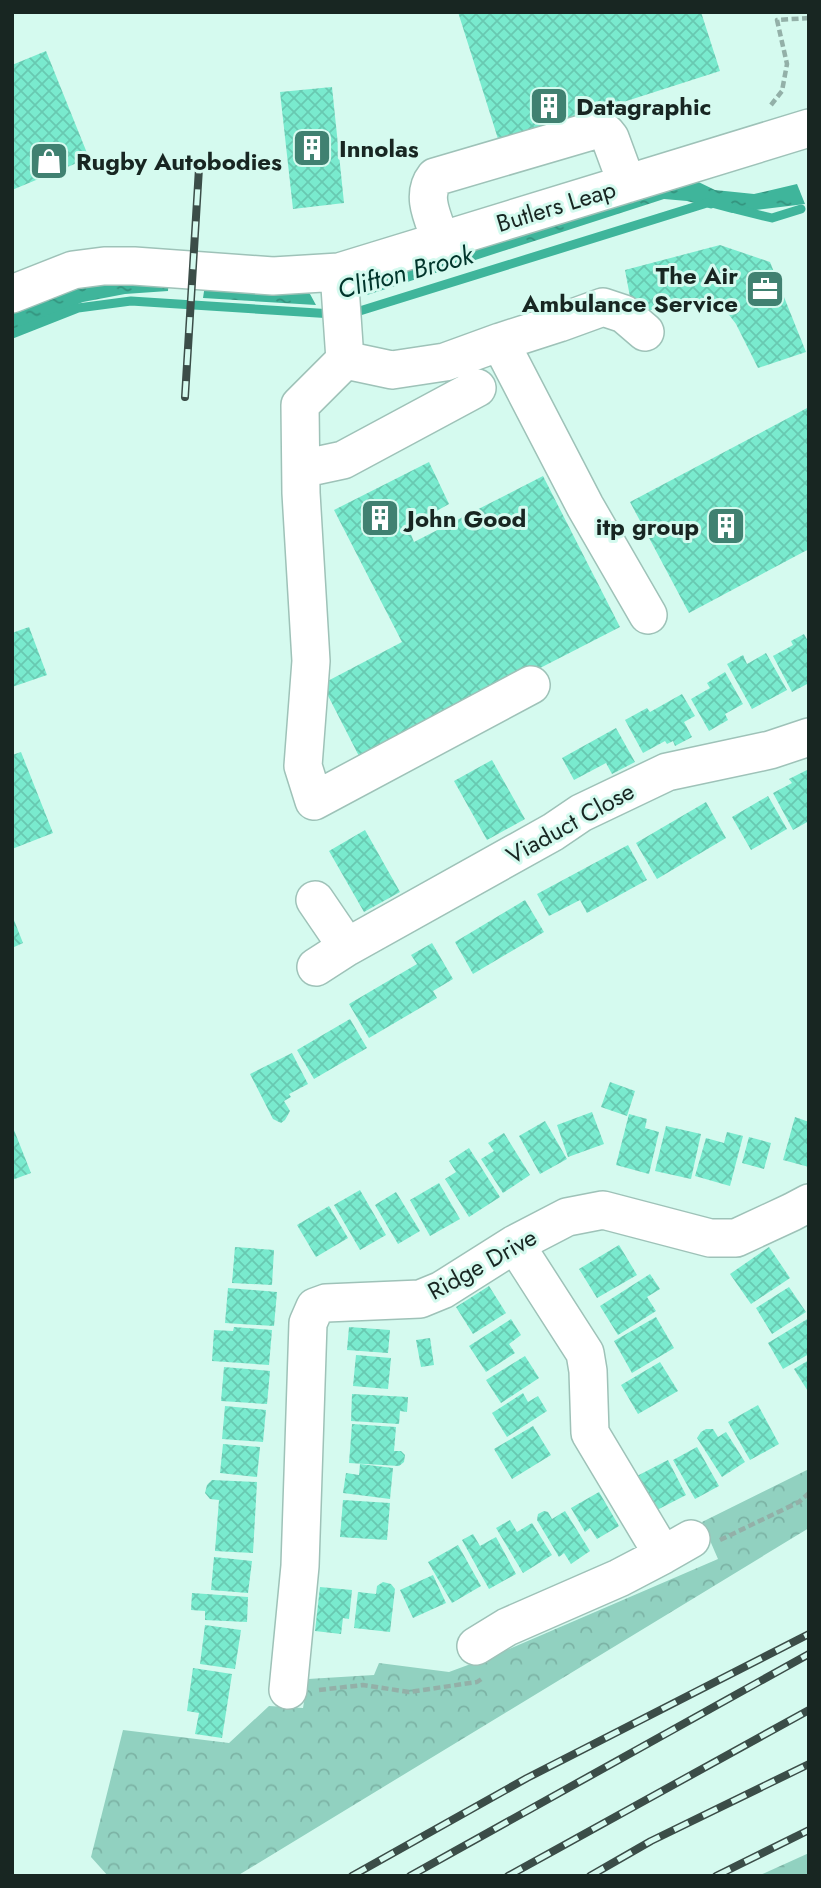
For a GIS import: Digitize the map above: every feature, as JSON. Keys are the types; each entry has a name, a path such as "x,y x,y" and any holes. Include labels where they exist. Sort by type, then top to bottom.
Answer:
{"street":[{"name":"Butlers Leap","path":"12,294 73,270 104,266 273,276 339,272 809,128"},
{"path":"441,241 427,198 429,185 435,177 595,130 606,133 611,138 626,184"},
{"path":"339,272 345,360 300,405 311,661 303,766 314,801 531,685"},
{"path":"345,360 392,370 445,362 603,307 624,314 645,332"},
{"path":"500,342 585,506 648,615"},
{"path":"301,469 343,460 477,388"},
{"name":"Viaduct Close","path":"316,967 553,832 581,813 667,772 770,750 809,737"},
{"path":"315,900 347,947"},
{"name":"Ridge Drive","path":"288,1690 300,1566 309,1322 315,1307 326,1303 420,1299 442,1290 515,1244 567,1217 603,1210 710,1238 736,1238 803,1217"},
{"path":"476,1646 507,1627 619,1578 677,1547 590,1433 585,1353 515,1244"}],"path":[{"path":"768,108 782,91 787,64 777,20 809,18"}],"green space":[{"path":"809,1469 809,1528 237,1876 108,1876 91,1857 123,1730 229,1743 269,1706 303,1708 308,1679 374,1675 379,1663 449,1672 495,1655 718,1559 702,1522"},
{"path":"809,1853 809,1876 758,1876"}],"water":[{"path":"684,175 715,190 754,194 797,184 805,204 732,213 687,201 664,199 367,295 372,282 381,273"},
{"path":"169,273 168,291 125,294 83,302 12,330 12,310 62,291 113,278"},
{"path":"206,278 299,288 310,294 316,305 203,298"}],"building":[{"name":"Datagraphic","path":"458,12 701,12 720,71 499,142"},
{"path":"46,51 89,158 12,190 12,65"},
{"name":"Innolas","path":"332,87 344,203 293,209 280,92"},
{"path":"720,245 770,262 806,352 758,368 736,324 717,299 633,313 625,270"},
{"name":"itp group","path":"809,407 809,549 689,613 630,502"},
{"path":"429,462 449,504 408,527 414,542 543,476 620,627 361,760 322,684 402,642 334,510"},
{"path":"29,627 47,675 12,687 12,633"},
{"path":"804,634 809,643 809,683 792,692 773,656 793,645 791,641"},
{"path":"766,653 787,690 752,709 727,664 743,655 747,664"},
{"path":"725,672 743,704 725,714 728,720 709,731 691,699 710,688 707,683"},
{"path":"682,694 695,716 684,722 692,737 675,746 673,741 667,744 665,741 643,753 625,720 647,708 650,712"},
{"path":"616,728 635,762 612,774 606,763 574,780 562,758"},
{"path":"21,752 53,833 12,849 12,755"},
{"path":"492,760 525,819 487,840 454,781"},
{"path":"809,769 809,821 793,830 773,793 792,783 789,779"},
{"path":"768,796 787,829 751,850 732,817"},
{"path":"706,802 726,838 657,879 636,843"},
{"path":"365,830 400,892 364,912 329,851"},
{"path":"628,845 647,880 587,913 580,900 549,916 537,894"},
{"path":"525,900 544,932 473,974 455,942"},
{"path":"12,915 23,943 12,948"},
{"path":"432,943 453,979 433,991 437,998 369,1038 349,1004 417,964 411,955"},
{"path":"350,1019 367,1048 314,1079 297,1050"},
{"path":"292,1053 308,1084 289,1094 291,1097 284,1101 290,1111 281,1123 273,1119 250,1074"},
{"path":"610,1082 635,1091 627,1116 601,1107"},
{"path":"592,1112 604,1144 568,1157 557,1125"},
{"path":"629,1114 647,1119 645,1128 659,1132 649,1174 616,1165"},
{"path":"795,1117 809,1122 809,1167 783,1160"},
{"path":"545,1121 567,1159 540,1174 519,1136"},
{"path":"12,1125 31,1173 12,1180"},
{"path":"666,1126 701,1134 691,1179 655,1171"},
{"path":"727,1132 743,1136 730,1186 695,1176 706,1138 724,1143"},
{"path":"504,1133 530,1175 503,1193 481,1159 494,1151 488,1143"},
{"path":"749,1137 771,1143 764,1169 742,1163"},
{"path":"469,1148 500,1197 469,1217 445,1179 456,1172 449,1161"},
{"path":"439,1183 460,1219 430,1236 410,1200"},
{"path":"360,1190 386,1235 360,1250 334,1205"},
{"path":"396,1192 420,1231 398,1244 375,1205"},
{"path":"329,1206 348,1238 316,1257 297,1225"},
{"path":"619,1245 637,1275 597,1298 579,1269"},
{"path":"235,1247 274,1250 272,1285 232,1283"},
{"path":"769,1247 790,1278 751,1304 730,1274"},
{"path":"650,1274 660,1289 647,1297 656,1311 618,1335 600,1306"},
{"path":"489,1286 506,1313 473,1334 456,1307"},
{"path":"789,1287 806,1312 772,1334 756,1308"},
{"path":"228,1288 277,1292 274,1326 225,1323"},
{"path":"656,1317 674,1348 632,1373 614,1341"},
{"path":"809,1318 809,1354 783,1369 768,1343"},
{"path":"511,1319 521,1335 509,1344 515,1353 486,1372 469,1346"},
{"path":"234,1327 272,1330 269,1365 212,1361 214,1330 233,1331"},
{"path":"349,1327 390,1330 388,1353 347,1350"},
{"path":"430,1338 434,1365 421,1367 416,1340"},
{"path":"356,1355 391,1358 388,1389 353,1386"},
{"path":"525,1356 539,1378 501,1403 486,1380"},
{"path":"809,1360 809,1393 794,1369"},
{"path":"660,1362 678,1391 638,1414 621,1385"},
{"path":"224,1367 270,1371 267,1404 221,1401"},
{"path":"523,1393 528,1402 538,1396 547,1411 507,1437 492,1413"},
{"path":"352,1394 408,1397 407,1412 400,1411 399,1424 351,1421"},
{"path":"758,1405 779,1444 750,1460 728,1422"},
{"path":"225,1406 266,1410 263,1442 222,1439"},
{"path":"352,1424 396,1427 394,1451 401,1451 405,1455 404,1462 399,1466 349,1463"},
{"path":"533,1426 551,1455 512,1479 494,1449"},
{"path":"706,1429 713,1429 718,1437 726,1432 745,1462 722,1477 697,1438"},
{"path":"223,1444 260,1447 257,1477 220,1473"},
{"path":"697,1447 719,1486 695,1499 673,1460"},
{"path":"668,1460 686,1495 655,1511 637,1476"},
{"path":"360,1464 393,1468 390,1499 343,1493 346,1473 359,1475"},
{"path":"212,1480 257,1482 253,1553 215,1551 219,1500 210,1499 205,1493"},
{"path":"599,1492 619,1526 597,1539 590,1528 585,1532 571,1508"},
{"path":"343,1500 390,1503 387,1540 340,1537"},
{"path":"565,1511 590,1551 571,1564 564,1553 559,1557 537,1520 538,1514 548,1512 552,1519"},
{"path":"510,1520 517,1532 532,1523 552,1555 523,1573 496,1528"},
{"path":"473,1534 480,1546 496,1537 516,1574 489,1589 462,1540"},
{"path":"458,1545 481,1586 452,1603 428,1562"},
{"path":"214,1557 252,1561 248,1593 211,1590"},
{"path":"433,1575 446,1603 413,1618 400,1590"},
{"path":"383,1582 391,1584 395,1589 390,1632 354,1628 358,1592 376,1594 377,1586"},
{"path":"320,1587 352,1590 349,1619 343,1618 341,1634 315,1631"},
{"path":"192,1593 248,1597 247,1622 205,1620 205,1611 191,1610"},
{"path":"205,1625 241,1630 235,1669 200,1664"},
{"path":"193,1668 232,1674 222,1738 195,1734 199,1713 187,1711"}],"waterway":[{"name":"Clifton Brook","path":"350,314 707,203 711,204"},
{"name":"Clifton Brook","path":"735,209 772,218 801,209"},
{"name":"Clifton Brook","path":"12,334 78,308 131,301 333,314"}],"railway":[{"path":"185,397 199,168"},
{"path":"352,1876 527,1778 809,1634"},
{"path":"410,1876 809,1654"},
{"path":"508,1876 809,1710"},
{"path":"590,1876 651,1841 809,1764"},
{"path":"716,1876 809,1830"}],"place":[{"name":"Datagraphic","path":"549,106"},
{"name":"Innolas","path":"312,148"},
{"name":"Rugby Autobodies","path":"49,161"},
{"name":"The Air Ambulance Service","path":"765,289"},
{"name":"John Good","path":"380,518"},
{"name":"itp group","path":"726,526"}]}
